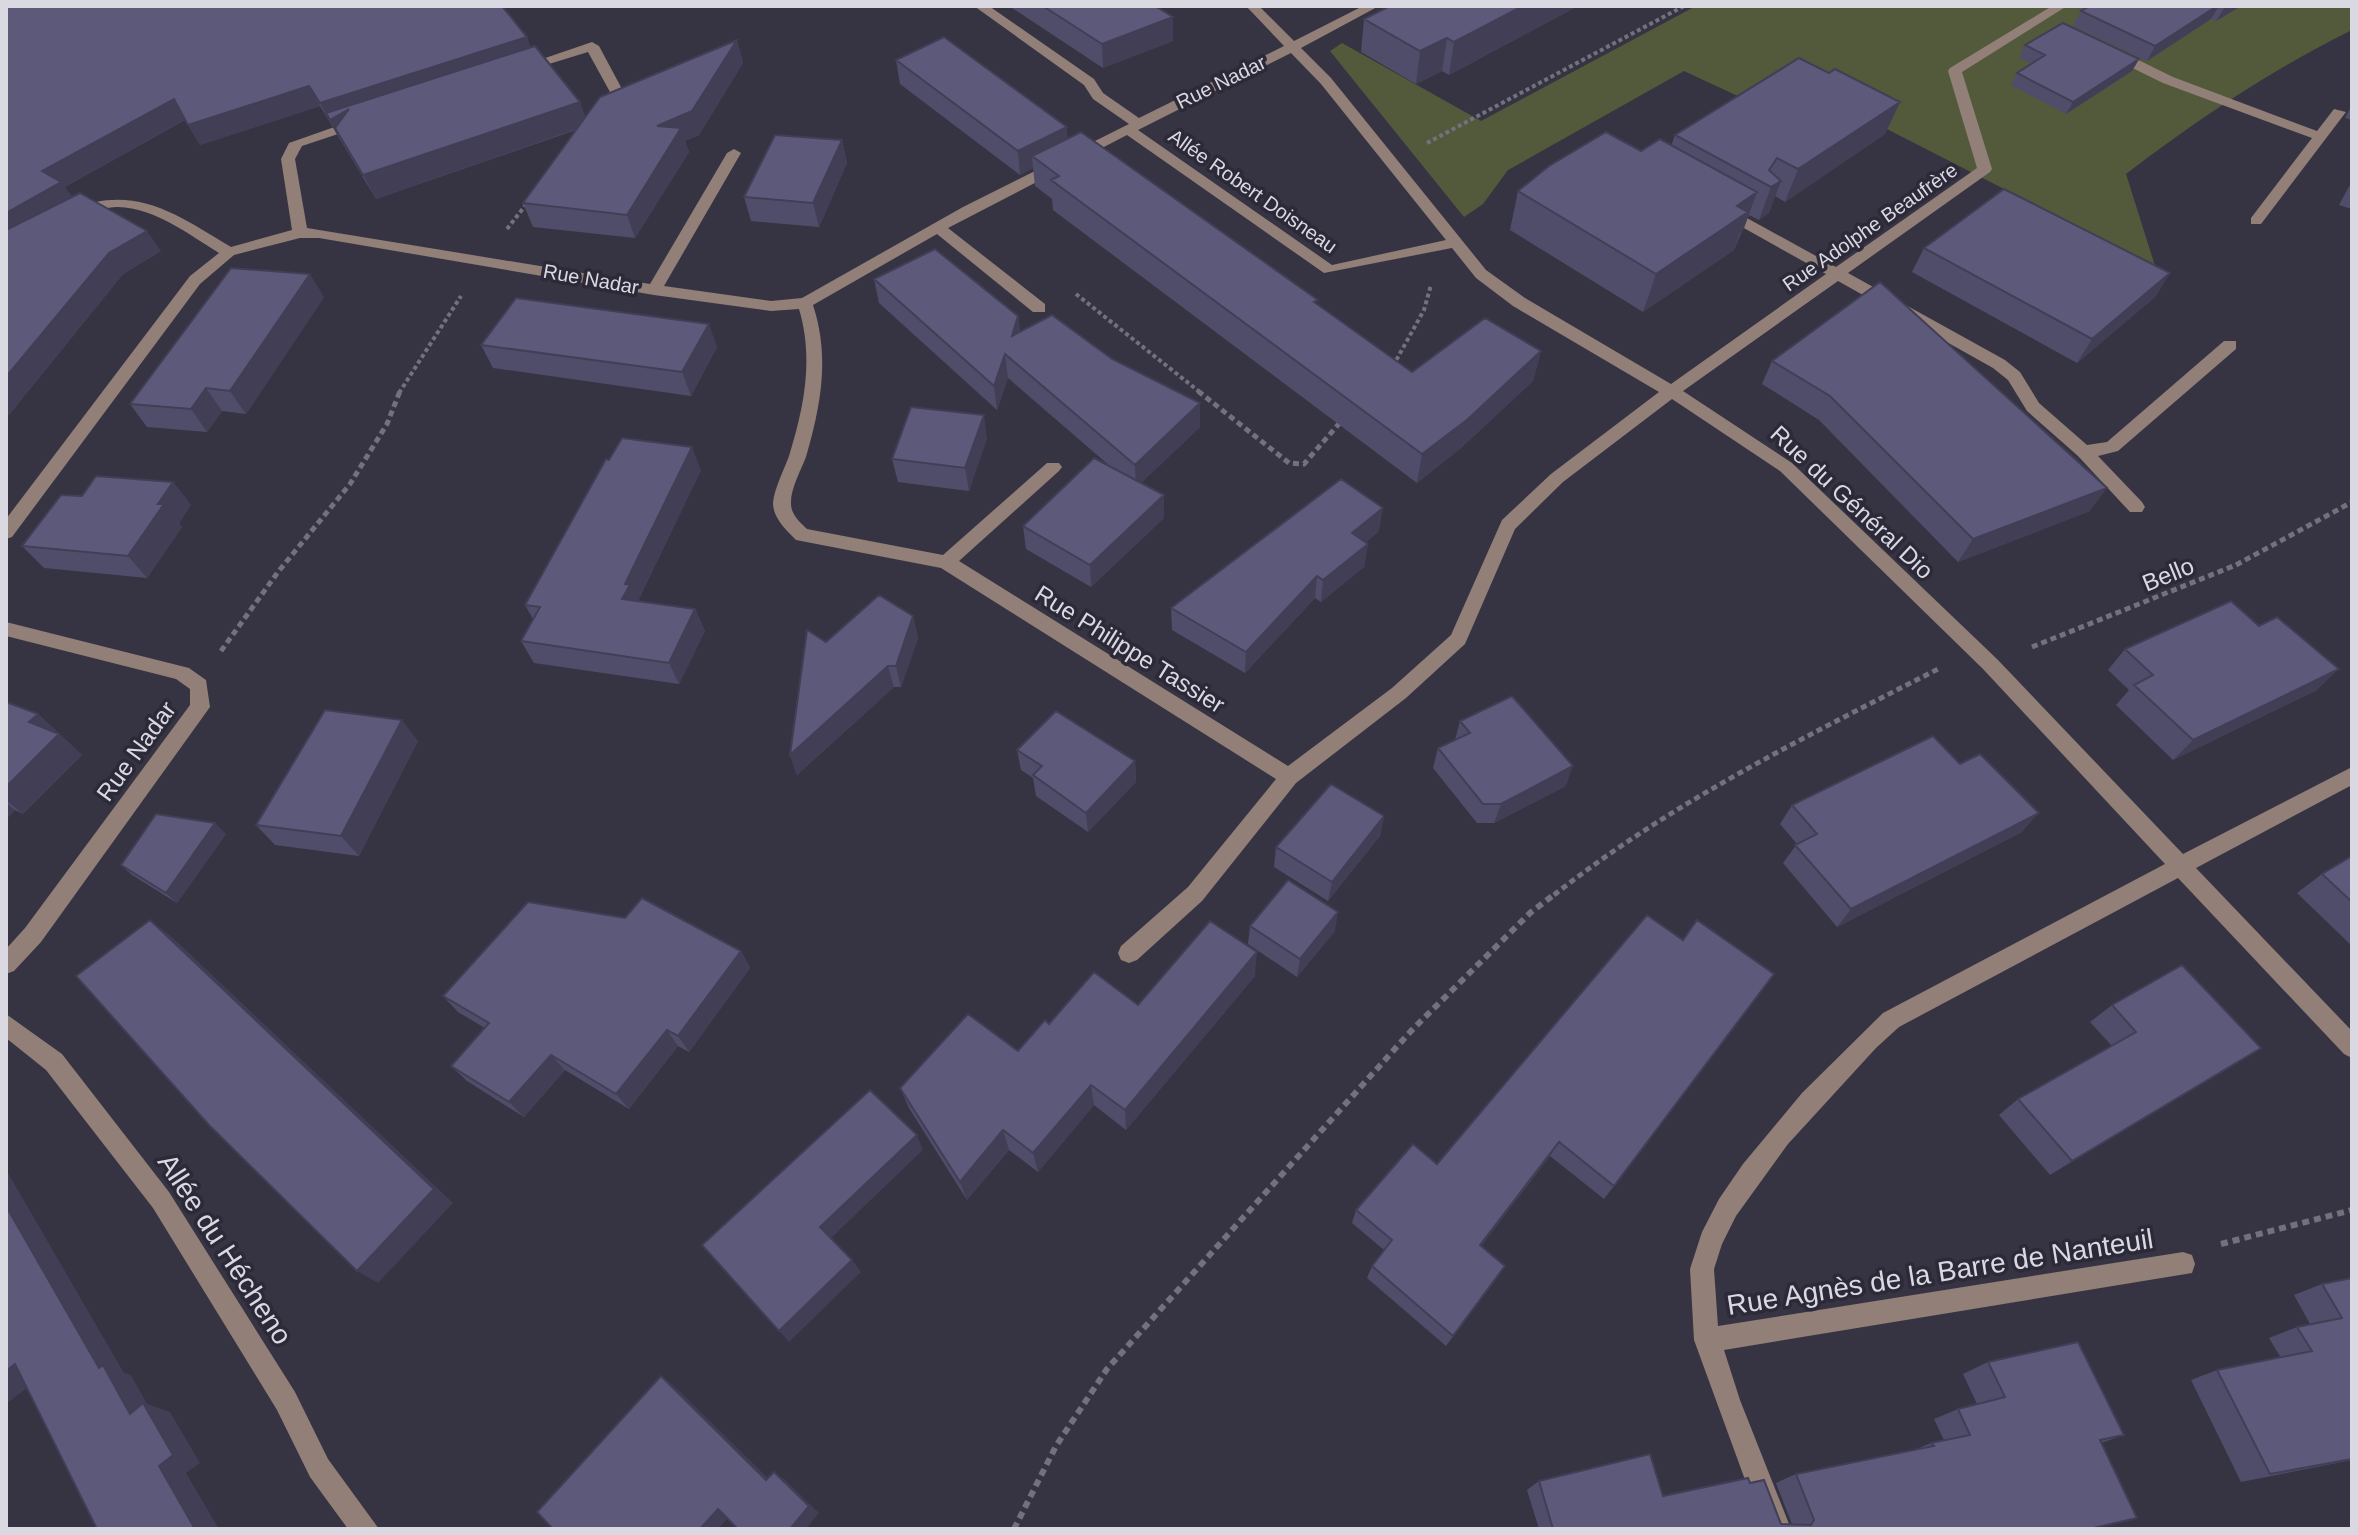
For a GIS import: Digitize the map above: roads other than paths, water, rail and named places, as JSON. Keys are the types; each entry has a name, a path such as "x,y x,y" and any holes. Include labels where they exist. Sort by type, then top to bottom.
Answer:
{"street":[{"name":"Allée Robert Doisneau","path":"980,6 1089,82 1098,96 1132,126 1329,270 1453,243"},
{"name":"Rue du Général Dio","path":"1252,6 1326,81 1388,163 1469,260 1519,302 1724,423 1786,467 1990,664 2352,1047"},
{"name":"Rue Nadar","path":"6,532 195,280 229,252 300,233 654,290 771,306 805,303 937,227 1373,6"},
{"name":"Rue Adolphe Beaufrère","path":"1129,953 1195,894 1289,777 1399,693 1458,639 1508,525 1557,478 1669,392 1985,169 1955,71 2048,22 2061,6"},
{"path":"503,75 592,46 615,89"},
{"path":"2097,46 2168,80 2321,137"},
{"path":"2256,221 2339,112"},
{"path":"300,233 288,159 296,143 370,119"},
{"path":"654,290 734,153"},
{"path":"61,221 88,205 117,199 143,203 229,252"},
{"path":"1711,204 1999,364 2014,376 2033,407 2084,452 2136,507"},
{"path":"937,227 1039,308"},
{"name":"Rue Philippe Tassier","path":"805,303 812,320 818,358 814,393 782,504 788,521 802,535 946,562 1289,777"},
{"path":"2084,452 2112,447 2230,345"},
{"path":"946,562 1053,467"},
{"name":"Rue Nadar","path":"6,629 182,673 199,685 200,707 42,923 6,964"},
{"name":"Rue Agnès de la Barre de Nanteuil","path":"1777,1529 1707,1340 1702,1268 1718,1226 1754,1168 1860,1046 1891,1020 2352,775"},
{"name":"Allée du Hécheno","path":"6,1024 54,1062 161,1200 286,1401 319,1468 365,1529"},
{"name":"Rue Agnès de la Barre de Nanteuil","path":"1707,1340 2183,1264"}]}
